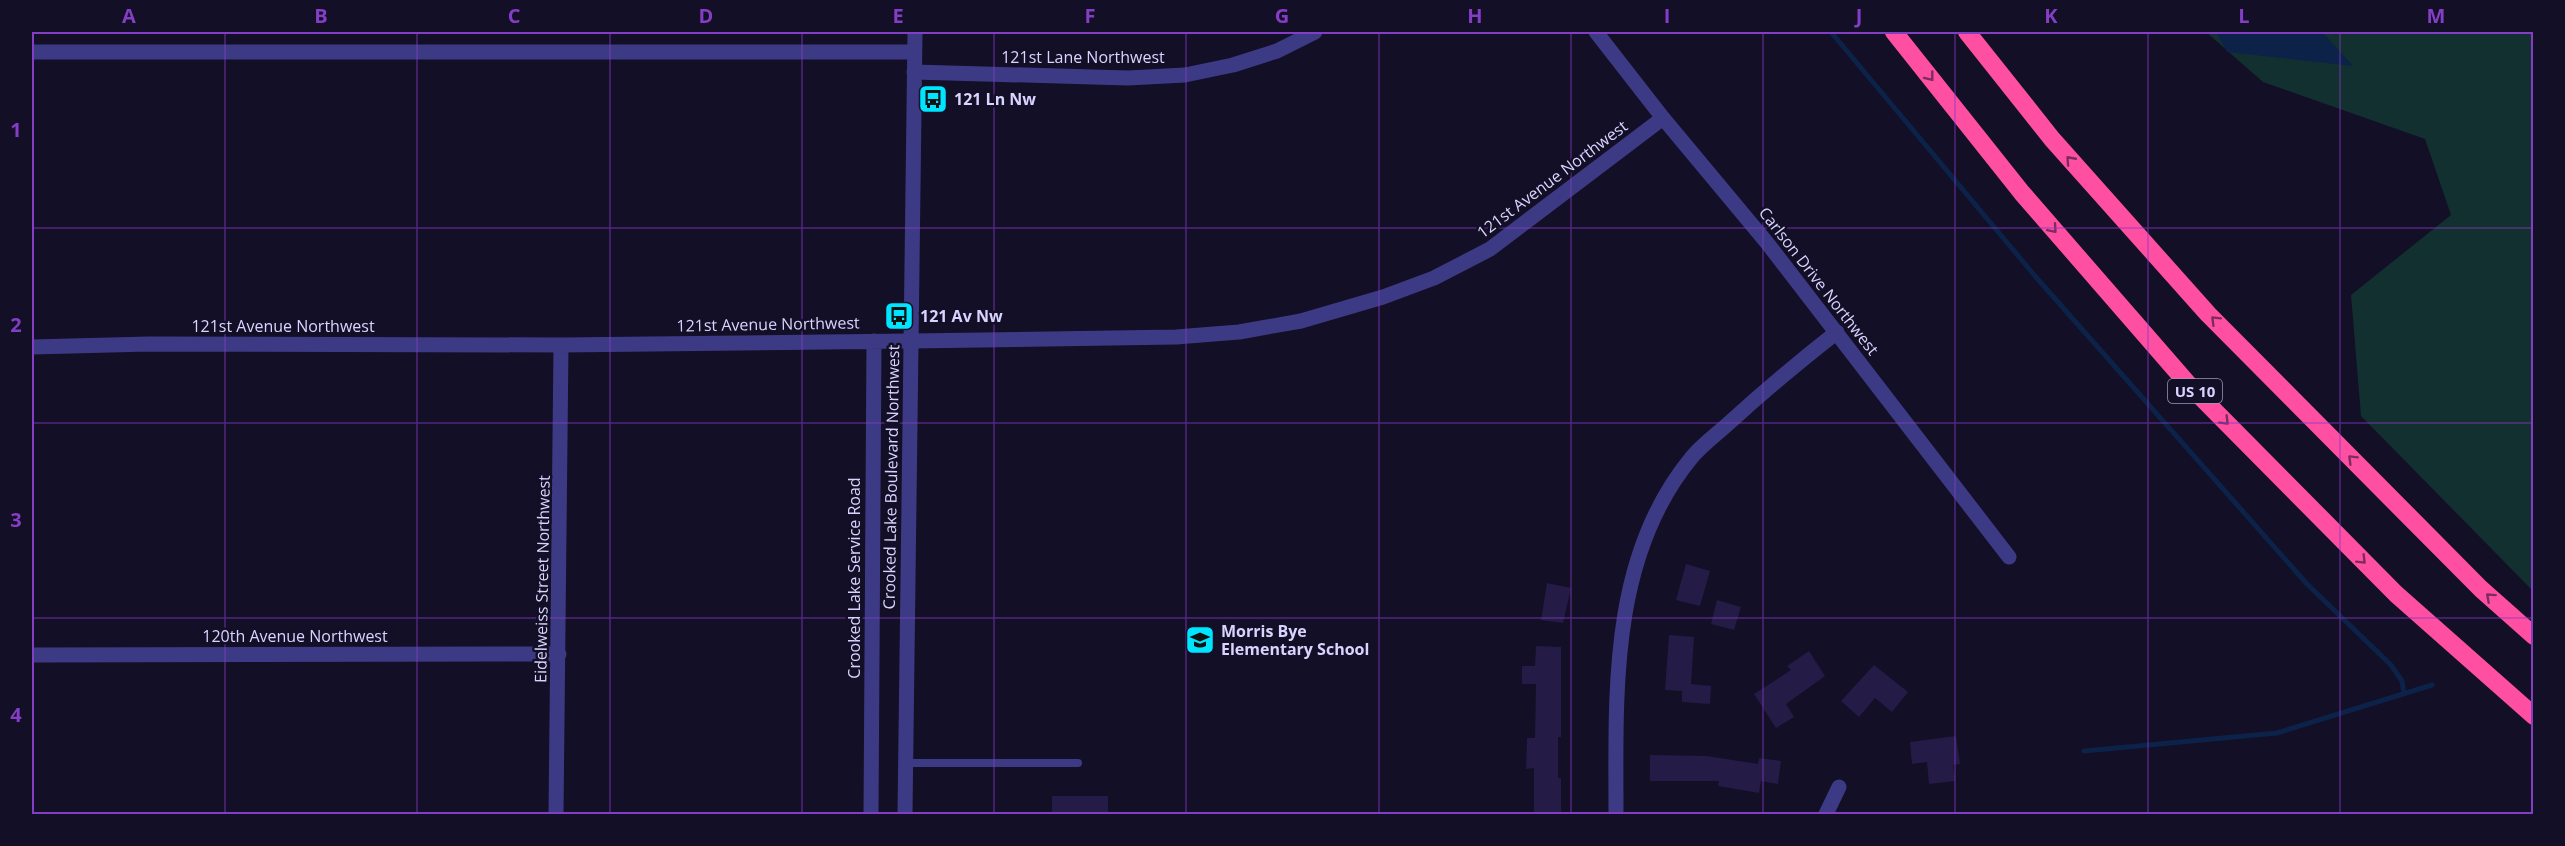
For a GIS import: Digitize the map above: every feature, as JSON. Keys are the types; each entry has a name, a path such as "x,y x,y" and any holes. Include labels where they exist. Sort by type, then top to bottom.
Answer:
{"highway":[{"name":"US 10","path":"1894,32 2022,193 2188,384 2396,594 2534,716"},
{"path":"1967,32 2052,139 2208,314 2481,589 2534,636"}],"street":[{"name":"Crooked Lake Boulevard Northwest","path":"905,814 915,32"},
{"name":"121st Lane Northwest","path":"914,72 1128,78 1185,75 1233,65 1266,54 1315,32"},
{"name":"Carlson Drive Northwest","path":"1596,32 1663,118 1768,244 2009,557"},
{"path":"32,52 244,54 914,52"},
{"name":"121st Avenue Northwest","path":"32,347 149,344 561,345 1176,337 1239,332 1301,321 1383,297 1434,278 1490,249 1663,118"},
{"path":"1616,814 1616,718 1621,628 1631,579 1644,542 1673,482 1693,455 1773,382 1837,332"},
{"name":"Crooked Lake Service Road","path":"871,814 874,341"},
{"name":"Eidelweiss Street Northwest","path":"556,814 560,654 561,345"},
{"name":"120th Avenue Northwest","path":"32,655 560,654"},
{"path":"1826,814 1839,787"}],"lane":[{"path":"905,763 1078,764"}],"green space":[{"path":"2206,32 2533,32 2533,591 2361,416 2351,295 2451,215 2425,139 2263,82"}],"water":[{"path":"2216,32 2322,32 2353,66 2227,52"}],"building":[{"path":"1686,564 1710,571 1700,606 1676,600"},
{"path":"1547,583 1571,588 1563,623 1541,620"},
{"path":"1717,600 1741,607 1734,630 1711,624"},
{"path":"1669,635 1694,637 1691,684 1711,686 1710,704 1682,702 1682,691 1665,690"},
{"path":"1536,646 1561,647 1561,737 1558,737 1558,778 1561,778 1561,814 1534,814 1534,768 1526,769 1527,738 1535,738 1536,684 1522,684 1522,666 1535,666"},
{"path":"1809,651 1825,676 1786,704 1794,717 1776,728 1754,694 1791,670 1787,666"},
{"path":"1874,665 1908,692 1892,712 1875,698 1859,717 1841,701"},
{"path":"1956,736 1960,764 1953,765 1955,781 1929,784 1927,762 1912,764 1910,742"},
{"path":"1650,755 1707,756 1758,764 1759,758 1781,761 1778,784 1761,781 1759,793 1718,786 1719,781 1650,781"},
{"path":"1052,796 1108,796 1108,814 1052,814"}],"waterway":[{"path":"1831,32 2035,276 2307,584 2391,665 2402,681 2404,694"},
{"path":"2084,751 2277,733 2432,685"}],"place":[{"name":"121 Ln Nw","path":"933,99"},
{"name":"121 Av Nw","path":"899,316"},
{"name":"Morris Bye Elementary School","path":"1200,640"}]}
